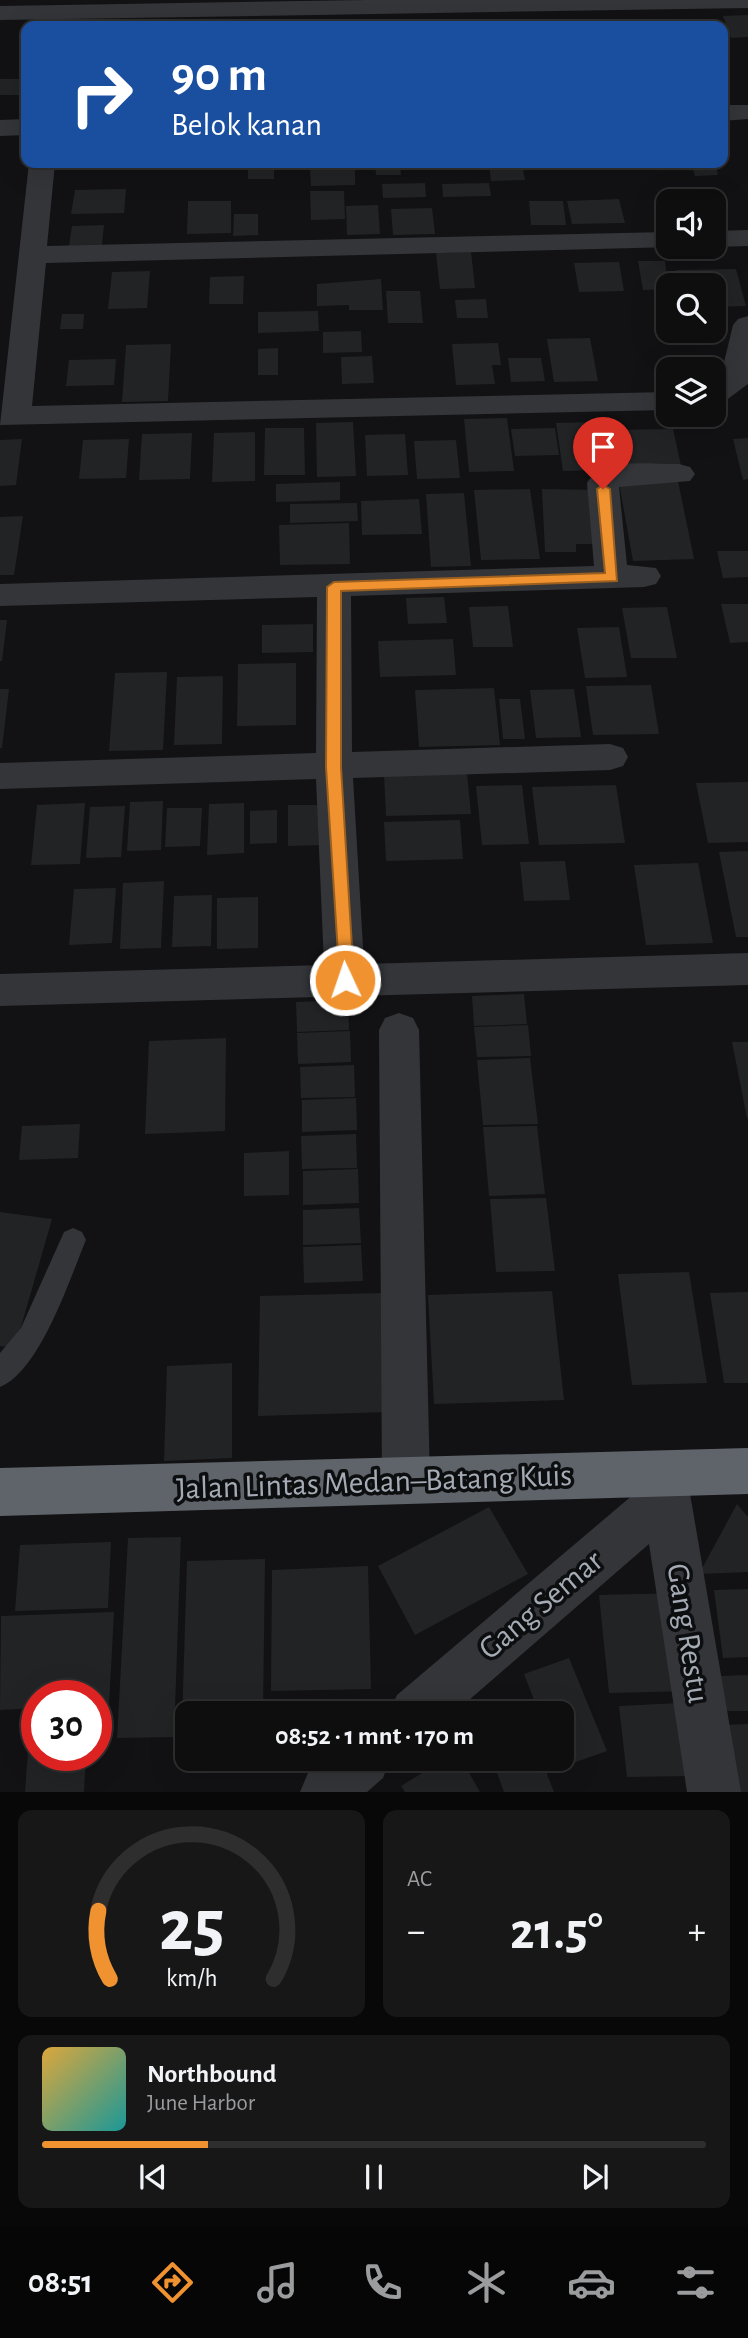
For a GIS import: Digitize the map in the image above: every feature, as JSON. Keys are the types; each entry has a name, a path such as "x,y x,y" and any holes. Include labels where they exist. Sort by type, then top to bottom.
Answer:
{"highway":[{"name":"Jalan Lintas Medan–Batang Kuis","path":"0,1492 425,1480 650,1481 748,1471"}],"street":[{"path":"0,13 748,1"},
{"path":"0,128 21,127"},
{"path":"42,168 33,255 8,416 656,401"},
{"path":"726,239 748,238"},
{"path":"33,255 656,240"},
{"path":"726,388 734,383 748,325"},
{"path":"0,595 628,577 603,483 613,476 679,474"},
{"path":"334,587 334,767 345,980"},
{"path":"0,776 610,757"},
{"path":"0,990 748,969"},
{"path":"399,1030 425,1480"},
{"name":"Gang Semar","path":"427,1701 650,1481"},
{"name":"Gang Restu","path":"650,1481 714,1792"},
{"path":"327,1792 351,1771"}],"lane":[{"path":"0,1374 31,1337 73,1240"}],"building":[{"path":"748,15 748,37 731,38 728,21 725,21 723,16"},
{"path":"0,79 21,79 21,95 0,95"},
{"path":"248,168 274,168 274,179 248,179"},
{"path":"375,168 400,168 401,175 376,175"},
{"path":"489,168 523,168 525,180 491,181"},
{"path":"693,168 716,168 718,175 695,176"},
{"path":"355,169 355,185 311,186 310,170"},
{"path":"425,183 426,197 383,198 382,184"},
{"path":"489,183 491,196 443,197 442,184"},
{"path":"126,189 124,213 71,214 75,190"},
{"path":"310,191 344,191 345,219 311,220"},
{"path":"619,199 625,223 572,224 567,201"},
{"path":"188,201 231,201 231,233 187,234"},
{"path":"529,201 563,201 566,225 531,225"},
{"path":"378,205 380,234 347,235 346,206"},
{"path":"432,208 435,234 393,235 391,209"},
{"path":"234,214 258,214 258,235 233,236"},
{"path":"104,225 102,245 69,246 72,226"},
{"path":"471,252 475,288 440,289 436,253"},
{"path":"638,261 665,261 666,273 656,273 656,289 643,290"},
{"path":"619,262 624,291 579,292 574,263"},
{"path":"736,269 746,306 726,307 726,273 677,273 676,270"},
{"path":"150,271 147,308 108,309 112,272"},
{"path":"244,276 243,304 209,304 210,277"},
{"path":"381,279 383,310 349,310 349,305 317,306 317,284"},
{"path":"386,291 420,291 423,323 388,323"},
{"path":"486,299 488,318 457,318 455,300"},
{"path":"318,311 319,331 258,333 258,312"},
{"path":"62,314 84,314 83,329 60,329"},
{"path":"361,331 362,352 323,353 323,332"},
{"path":"590,338 598,381 554,382 547,339"},
{"path":"498,343 501,365 492,365 495,384 456,385 452,344"},
{"path":"171,344 168,401 122,402 126,345"},
{"path":"278,348 278,375 258,375 258,349"},
{"path":"372,356 374,383 342,384 341,357"},
{"path":"508,358 541,358 545,381 511,382"},
{"path":"116,359 114,385 66,386 69,360"},
{"path":"507,418 514,471 469,472 464,419"},
{"path":"353,422 356,476 317,477 316,423"},
{"path":"595,422 603,470 563,471 556,423"},
{"path":"265,428 304,428 305,475 264,475"},
{"path":"555,428 559,455 515,456 511,429"},
{"path":"673,429 682,470 624,471 616,430"},
{"path":"255,432 255,481 212,482 214,433"},
{"path":"192,433 190,479 139,480 142,434"},
{"path":"405,434 408,475 367,476 365,435"},
{"path":"748,438 748,479 743,480 733,439"},
{"path":"22,439 16,485 0,486 0,440"},
{"path":"129,439 126,478 79,479 83,440"},
{"path":"456,440 460,478 417,479 414,441"},
{"path":"678,481 694,559 633,561 619,483"},
{"path":"340,482 340,500 276,502 276,484"},
{"path":"530,489 540,559 481,560 474,490"},
{"path":"542,489 601,490 599,544 576,544 576,552 545,552"},
{"path":"464,493 471,566 431,567 426,494"},
{"path":"419,499 422,534 362,535 361,501"},
{"path":"357,503 358,521 290,523 290,504"},
{"path":"23,516 14,575 0,575 0,517"},
{"path":"349,523 350,564 280,565 279,525"},
{"path":"717,551 748,551 748,577 723,578"},
{"path":"444,597 447,623 408,624 406,598"},
{"path":"721,604 748,604 748,642 730,643"},
{"path":"508,606 513,647 473,647 469,607"},
{"path":"667,607 677,658 631,658 622,608"},
{"path":"0,620 7,620 2,661 0,661"},
{"path":"313,624 313,652 262,653 262,625"},
{"path":"619,627 627,677 585,678 577,628"},
{"path":"453,639 456,675 380,677 378,641"},
{"path":"296,663 296,725 237,726 238,664"},
{"path":"167,672 163,750 109,751 115,673"},
{"path":"223,676 222,744 174,745 177,677"},
{"path":"651,685 659,734 593,735 586,686"},
{"path":"494,688 500,745 419,747 415,690"},
{"path":"0,689 9,689 2,748 0,748"},
{"path":"574,689 581,737 536,738 530,690"},
{"path":"499,699 520,699 525,739 503,739"},
{"path":"467,773 471,814 386,816 384,775"},
{"path":"748,782 748,842 708,843 696,783"},
{"path":"522,785 529,844 482,845 476,786"},
{"path":"616,785 625,843 539,845 532,787"},
{"path":"163,801 161,850 127,851 130,802"},
{"path":"85,803 80,864 31,865 37,805"},
{"path":"244,803 244,853 207,855 209,804"},
{"path":"288,805 318,805 319,845 288,846"},
{"path":"125,806 121,857 86,858 90,807"},
{"path":"167,808 202,808 200,846 165,847"},
{"path":"277,810 277,843 250,844 250,811"},
{"path":"460,820 463,859 386,861 384,822"},
{"path":"748,851 748,937 736,937 719,852"},
{"path":"565,861 570,900 524,901 520,862"},
{"path":"698,863 713,943 646,945 634,865"},
{"path":"164,881 161,948 120,949 123,883"},
{"path":"116,888 112,943 69,945 74,889"},
{"path":"212,895 211,946 172,947 174,896"},
{"path":"258,897 258,948 217,949 217,898"},
{"path":"524,994 527,1024 474,1026 472,996"},
{"path":"348,1000 349,1030 297,1032 296,1002"},
{"path":"528,1025 531,1056 477,1057 474,1027"},
{"path":"350,1031 351,1062 298,1064 297,1033"},
{"path":"226,1038 225,1131 145,1134 149,1041"},
{"path":"732,1042 748,1042 748,1118 747,1118"},
{"path":"530,1058 538,1124 483,1125 477,1060"},
{"path":"354,1065 355,1097 301,1098 300,1067"},
{"path":"356,1098 357,1130 302,1132 302,1100"},
{"path":"80,1124 78,1158 19,1160 22,1126"},
{"path":"537,1126 545,1194 489,1196 483,1127"},
{"path":"356,1134 357,1168 302,1169 301,1136"},
{"path":"289,1151 289,1195 244,1196 244,1153"},
{"path":"358,1169 359,1203 303,1205 303,1171"},
{"path":"546,1198 555,1271 496,1272 490,1199"},
{"path":"359,1208 361,1243 303,1245 303,1210"},
{"path":"0,1212 52,1219 15,1348 0,1346"},
{"path":"361,1245 363,1281 304,1283 303,1247"},
{"path":"689,1272 707,1383 632,1385 618,1274"},
{"path":"552,1291 564,1400 434,1404 428,1295"},
{"path":"748,1292 748,1383 724,1383 710,1293"},
{"path":"383,1293 388,1412 258,1416 260,1296"},
{"path":"232,1363 232,1458 164,1461 167,1366"},
{"path":"737,1504 748,1517 748,1572 699,1574"},
{"path":"489,1507 528,1574 415,1635 378,1566"},
{"path":"181,1537 174,1737 117,1738 128,1538"},
{"path":"111,1542 108,1608 15,1611 20,1545"},
{"path":"265,1559 263,1701 183,1701 187,1561"},
{"path":"368,1566 371,1689 271,1691 272,1570"},
{"path":"748,1589 748,1657 723,1658 714,1590"},
{"path":"679,1593 691,1691 609,1693 599,1595"},
{"path":"114,1612 110,1680 21,1680 21,1709 0,1710 1,1616"},
{"path":"569,1658 607,1751 574,1763 574,1701 534,1701 524,1674"},
{"path":"748,1675 748,1711 725,1711 720,1676"},
{"path":"679,1703 689,1776 627,1777 619,1706"},
{"path":"748,1724 748,1792 732,1792 723,1725"},
{"path":"27,1771 85,1771 84,1792 25,1792"},
{"path":"425,1771 468,1771 480,1792 405,1792 401,1786"},
{"path":"496,1771 546,1771 554,1792 504,1792"}],"route":[{"path":"345,980 334,767 334,587 612,577 603,489"}]}
